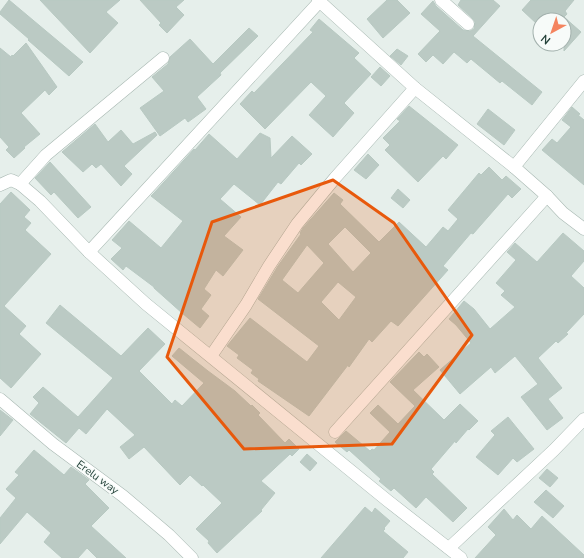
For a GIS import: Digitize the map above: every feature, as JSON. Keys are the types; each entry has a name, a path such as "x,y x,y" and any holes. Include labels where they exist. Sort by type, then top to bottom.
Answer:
{"street":[{"path":"441,0 468,24"},
{"path":"89,252 320,1 415,88 514,167 547,196 563,213 584,229"},
{"path":"20,184 46,155 163,58"},
{"path":"514,167 584,81"},
{"path":"211,356 246,305 269,266 297,224 335,178 415,88"},
{"path":"0,185 11,180 20,184 40,201 89,252 146,304 388,501 461,558"},
{"path":"335,432 547,196"},
{"name":"Erelu way","path":"0,399 53,444 123,496 169,535 192,558"},
{"path":"449,548 554,450 584,419"}],"highlighted area":[{"path":"333,180 394,223 472,335 392,444 244,449 167,357 212,222"}],"building":[{"path":"9,0 83,62 69,76 0,14"},
{"path":"40,0 120,0 106,12 118,23 90,53"},
{"path":"140,0 184,0 176,7 184,15 167,33 159,25 161,23"},
{"path":"387,0 397,0 410,13 383,38 367,19"},
{"path":"461,0 493,0 500,6 473,36 542,92 532,105 502,81 500,83 471,59 467,63 454,52 443,64 433,55 426,62 418,54 440,31 421,14 433,1 436,6 463,30 470,31 474,29 475,22 473,19 458,5"},
{"path":"531,0 574,0 566,12 532,12 532,19 522,10"},
{"path":"319,19 359,53 354,58 371,74 344,103 354,113 333,137 309,115 326,96 311,82 265,129 240,104 252,91 254,93 313,32 310,30"},
{"path":"572,24 581,32 572,42"},
{"path":"249,28 258,36 220,73 221,75 197,97 206,109 188,122 185,118 160,136 140,108 164,91 152,77 168,64 170,57 190,39 213,64"},
{"path":"26,43 57,87 49,95 45,90 21,113 40,134 24,147 25,148 14,158 6,150 9,147 0,137 0,48 11,57"},
{"path":"397,49 408,56 401,65 390,56"},
{"path":"380,67 390,76 381,86 371,77"},
{"path":"409,106 458,145 446,159 443,156 418,182 385,150 390,145 383,138 400,121 397,119"},
{"path":"572,107 584,120 584,185 542,150 552,139 557,143 571,127 562,120"},
{"path":"488,109 515,130 504,145 477,124"},
{"path":"95,124 108,142 121,130 133,144 155,132 157,135 124,166 132,174 121,186 101,164 96,168 92,164 83,172 62,152"},
{"path":"260,133 270,138 271,158 292,136 312,154 301,165 299,163 281,184 278,182 260,205 234,184 220,199 241,217 224,236 243,250 223,276 216,270 204,289 211,295 201,309 209,316 200,328 154,287 126,266 123,270 111,259 122,248 112,240 129,221 161,248 183,221 151,196 209,134 237,159"},
{"path":"368,154 379,165 366,179 354,170"},
{"path":"50,162 91,207 78,218 54,192 51,195 35,178"},
{"path":"489,167 502,180 506,176 521,189 512,198 508,194 473,234 471,233 443,266 448,270 398,326 391,321 372,342 369,339 349,367 348,365 309,416 258,381 259,379 251,373 253,370 237,358 239,355 227,346 250,318 307,362 319,346 258,299 278,266 301,234 300,233 303,228 334,193 343,200 340,204 379,242 399,222 426,247 443,227 448,231 458,219 448,210 479,173 481,175","holes":["345,227 371,253 353,272 328,244","307,245 324,263 298,293 282,280","338,282 356,297 339,320 321,302"]},
{"path":"398,189 410,200 403,208 391,198"},
{"path":"11,192 30,210 24,217 31,223 25,230 51,254 4,306 26,326 19,334 41,354 11,388 0,378 0,204"},
{"path":"563,233 584,251 584,261 571,276 584,288 584,314 566,333 568,334 558,343 556,341 538,358 562,388 548,399 563,418 547,430 521,397 538,384 515,356 495,373 491,367 460,394 440,370 471,343 449,319 464,301 474,309 490,329 515,307 501,295 505,291 496,283 516,260 507,252 515,243 537,262"},
{"path":"60,305 121,356 148,328 165,344 139,371 172,404 175,400 182,406 204,383 172,356 179,348 235,391 251,406 252,405 260,413 258,415 285,443 289,439 299,449 292,456 290,454 261,481 275,493 261,510 262,511 217,553 208,543 209,541 196,529 222,503 190,475 180,485 144,447 129,459 120,447 135,435 107,409 86,434 79,428 66,443 30,414 39,403 33,397 43,387 78,417 113,378 46,323"},
{"path":"419,352 424,357 427,354 439,367 413,390 444,420 460,404 478,421 469,430 468,429 456,443 455,441 431,469 434,472 432,474 467,508 453,522 426,497 416,508 394,488 391,491 379,481 381,479 349,450 347,452 335,442 346,431 370,451 372,449 374,450 390,432 370,413 378,405 398,424 415,406 390,382"},
{"path":"0,410 13,420 0,436"},
{"path":"508,417 534,449 517,462 513,458 498,475 476,457 495,435 491,431"},
{"path":"34,450 64,475 71,467 89,480 85,484 109,508 91,526 126,558 97,558 87,548 78,558 62,558 44,542 51,533 27,512 0,544 0,518 16,498 6,489 19,475 15,472"},
{"path":"307,454 317,463 310,471 300,462"},
{"path":"547,469 558,478 550,487 539,478"},
{"path":"546,490 564,506 553,518 534,502"},
{"path":"365,507 372,513 375,508 390,521 383,531 408,552 403,558 321,558"},
{"path":"504,509 513,520 517,515 531,529 542,516 584,555 584,558 475,558 496,535 488,527"}]}
